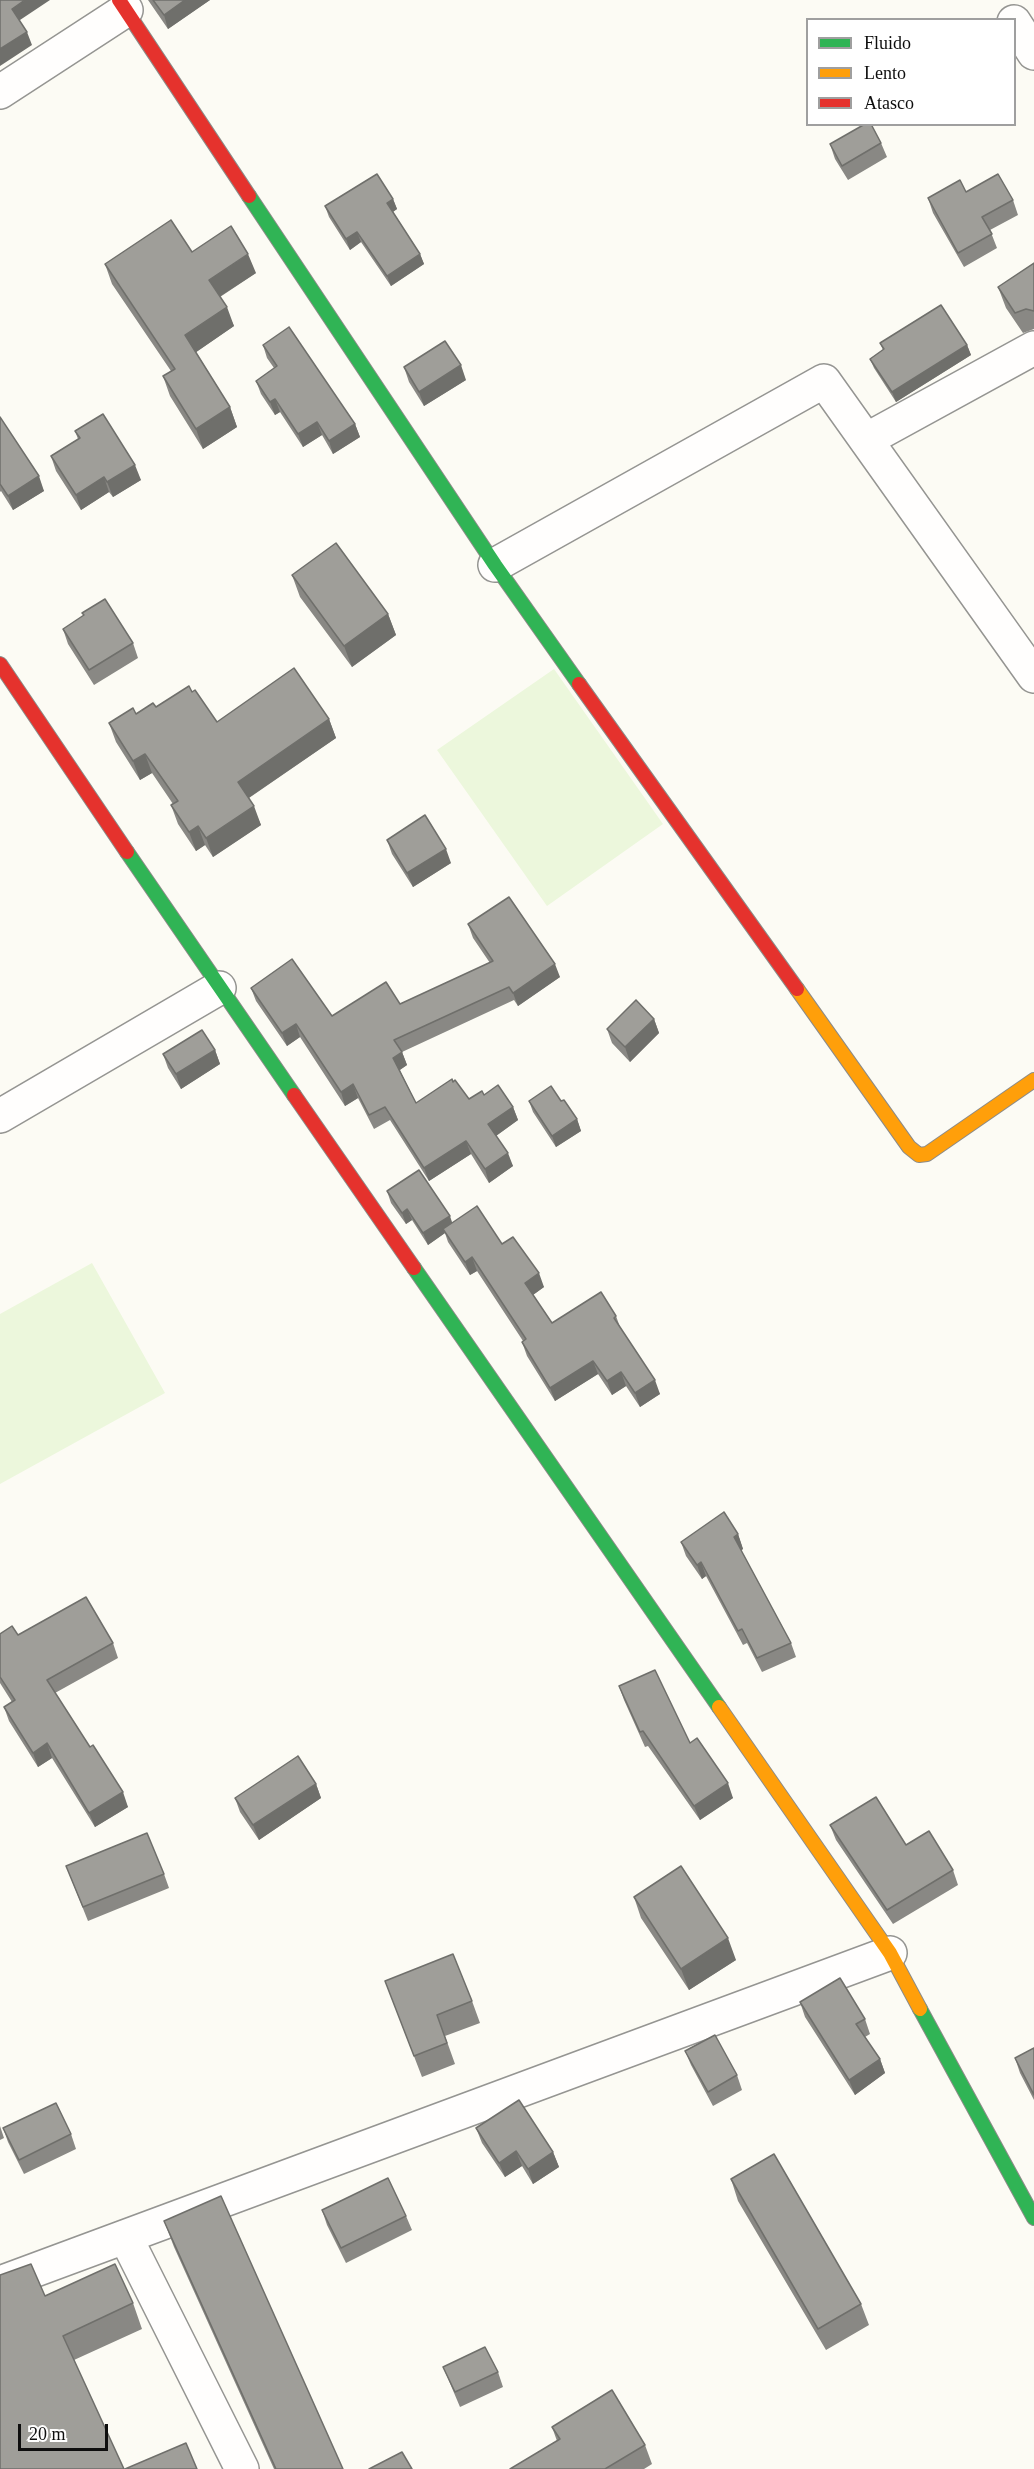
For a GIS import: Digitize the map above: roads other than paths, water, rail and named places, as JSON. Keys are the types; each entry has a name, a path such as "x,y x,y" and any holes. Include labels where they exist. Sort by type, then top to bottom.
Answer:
{"street":[{"path":"1000,0 1012,18"},
{"path":"0,92 123,5 495,565 909,1147 919,1155 927,1154 1034,1080"},
{"path":"1016,24 1034,53"},
{"path":"866,440 1034,348"},
{"path":"495,565 824,381 1034,676"},
{"path":"0,664 219,988 890,1953 1034,2218"},
{"path":"0,1116 219,988"},
{"path":"0,2283 890,1953"},
{"path":"126,2238 242,2469"}]}
